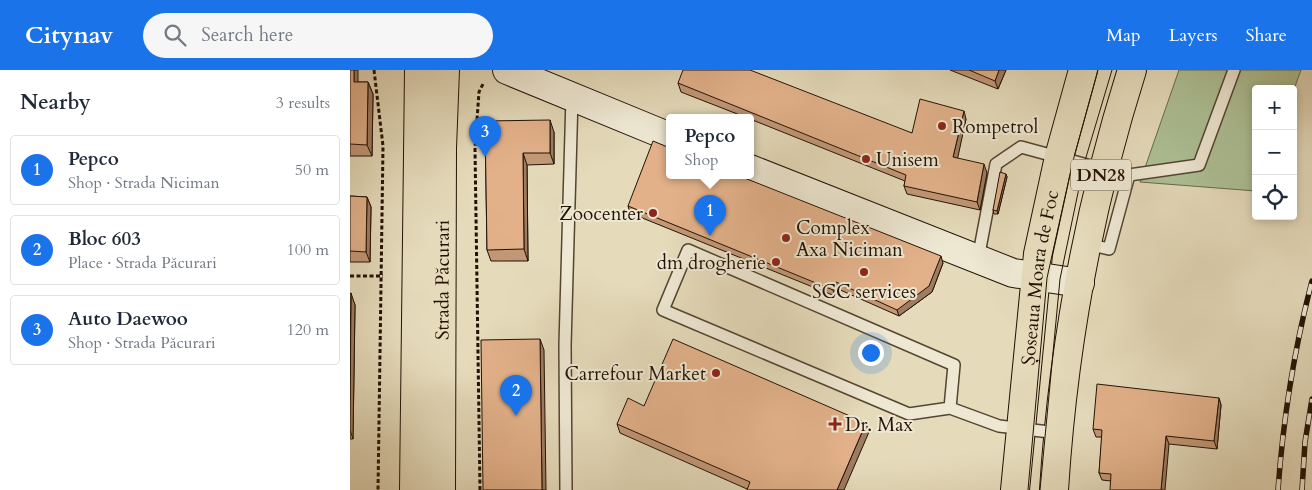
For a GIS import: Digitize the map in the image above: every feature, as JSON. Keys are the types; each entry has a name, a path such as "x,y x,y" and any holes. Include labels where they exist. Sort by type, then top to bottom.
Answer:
{"main road":[{"name":"Strada Păcurari","path":"414,490 418,70"},
{"name":"Strada Păcurari","path":"441,490 442,148 445,70"},
{"name":"Șoseaua Moara de Foc","path":"1015,490 1035,276 1044,219 1058,157 1083,70"},
{"name":"DN28","path":"1054,490 1058,433 1087,244 1102,169 1132,70"}],"street":[{"path":"497,74 572,97 666,135"},
{"path":"754,171 1013,273 1080,282"}],"lane":[{"path":"1087,244 1109,249 1129,175 1198,165 1234,70"},
{"path":"566,490 565,345 572,97"},
{"path":"978,260 996,164 1021,147 1102,169"},
{"path":"950,408 954,365 688,250 663,310 909,414 950,408 1000,426 1058,433"}],"path":[{"path":"374,70 383,146 383,276 378,490"},
{"path":"480,490 474,148 479,92 497,74"},
{"path":"350,276 383,276"}],"green space":[{"path":"1179,70 1301,70 1296,85 1252,85 1252,191 1140,182"}],"building":[{"path":"350,70 354,70 354,82 368,82 367,145 350,144"},
{"path":"683,70 750,70 912,133 920,99 964,111 953,157 984,164 977,202 904,186 906,175 678,83"},
{"path":"969,70 999,70 995,81"},
{"path":"550,120 550,153 523,153 524,249 487,250 485,121"},
{"name":"Complex Axa Niciman","path":"653,141 666,146 666,179 747,179 941,256 929,286 897,310 836,282 833,290 628,206"},
{"path":"1000,172 1006,174 997,211 993,210"},
{"path":"350,196 367,197 366,252 350,251"},
{"path":"350,293 351,293 350,350"},
{"path":"540,339 542,490 483,490 481,340"},
{"path":"673,339 866,423 837,490 747,490 750,482 617,424 628,398 644,406"},
{"path":"1097,384 1219,398 1214,441 1166,436 1161,490 1110,490 1111,474 1099,473 1102,430 1093,429"}],"tram line":[{"path":"1028,490 1047,278 1073,161 1098,70"},
{"path":"1040,490 1060,279 1084,164 1112,70"}],"railway":[{"path":"1278,490 1290,385 1312,281"},
{"path":"1302,490 1305,442 1312,399"}],"place":[{"name":"Rompetrol","path":"942,126"},
{"name":"Auto Daewoo","path":"485,157"},
{"name":"Unisem","path":"866,159"},
{"name":"Zoocenter","path":"653,213"},
{"name":"Pepco","path":"710,236"},
{"name":"Complex Axa Niciman","path":"786,238"},
{"name":"dm drogherie","path":"776,262"},
{"name":"SCC services","path":"864,272"},
{"name":"Carrefour Market","path":"716,373"},
{"name":"Bloc 603","path":"516,416"},
{"name":"Dr. Max","path":"835,424"}]}
